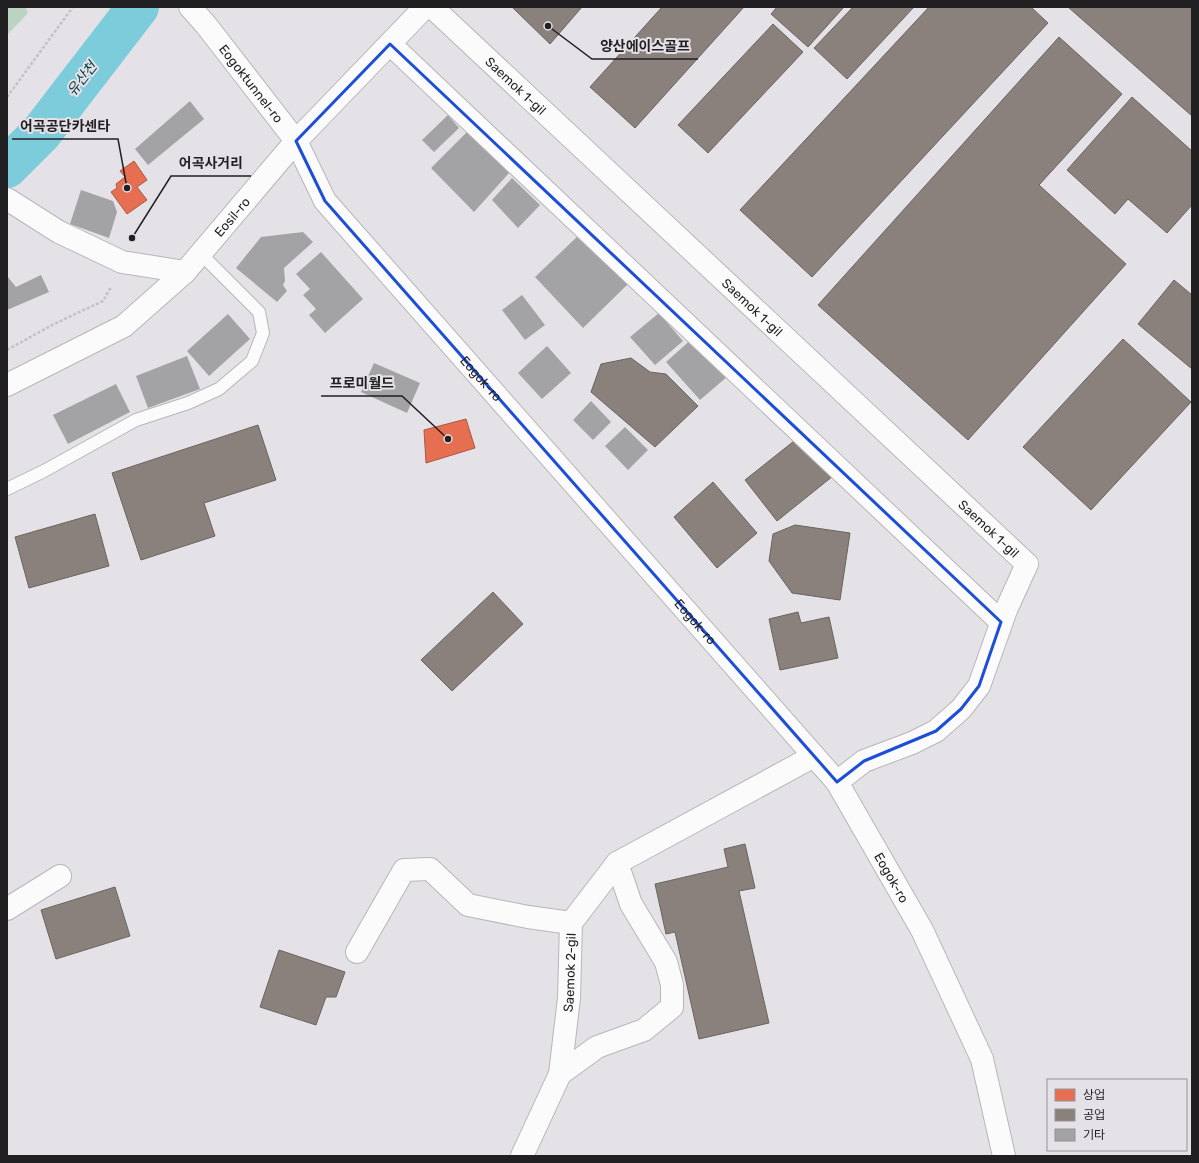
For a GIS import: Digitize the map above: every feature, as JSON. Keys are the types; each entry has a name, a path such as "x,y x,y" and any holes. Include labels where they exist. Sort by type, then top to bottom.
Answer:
{"street":[{"name":"Eogoktunnel-ro","path":"190,7 206,25 296,141"},
{"name":"Eosil-ro","path":"7,385 124,326 185,272 296,141 425,7"},
{"name":"Saemok 1-gil","path":"432,7 1027,564 1002,622 979,686 961,709 936,730 912,743 864,761 837,782"},
{"path":"390,44 1002,622"},
{"name":"Eogok-ro","path":"296,141 325,202 837,782 922,930 982,1059 1004,1156"},
{"path":"7,199 59,232 122,262 185,272"},
{"name":"Saemok 2-gil","path":"522,1156 560,1074 568,998 571,923 617,863 814,756"},
{"name":"Saemok 2-gil","path":"560,1074 597,1047 644,1030 672,1007 672,985 666,962 631,904 617,863"},
{"path":"356,952 404,870 430,869 468,905 528,917 571,923"},
{"path":"7,909 60,876"}],"lane":[{"path":"7,490 136,420 188,403 219,389 252,361 263,333 259,312 201,254"}],"path":[{"path":"7,97 72,7"},
{"path":"7,350 54,324 103,301 111,287"}],"highlighted area":[{"path":"390,44 1001,622 979,686 961,709 936,731 864,761 837,782 325,201 296,141"}],"green space":[{"path":"7,7 25,7 28,13 7,35"}],"building: 상업":[{"path":"134,161 147,180 137,187 147,200 127,214 111,192 117,188 116,184 125,177 120,171"},
{"path":"466,419 475,448 426,463 424,430"}],"building: 공업":[{"path":"512,7 582,7 550,44"},
{"path":"662,7 744,7 635,128 590,87"},
{"path":"777,7 844,7 808,47 771,14"},
{"path":"853,7 914,7 847,79 814,48"},
{"path":"929,7 1031,7 1048,23 812,277 740,210"},
{"path":"1068,7 1192,7 1192,116"},
{"path":"773,24 803,52 708,153 678,125"},
{"path":"1059,37 1122,94 1039,185 1126,264 968,440 818,305"},
{"path":"1132,97 1192,151 1192,205 1167,233 1128,199 1115,214 1067,170"},
{"path":"1174,280 1192,295 1192,369 1138,324"},
{"path":"1123,339 1191,402 1091,510 1023,447"},
{"path":"631,358 650,372 666,374 698,406 655,447 591,392 601,364"},
{"path":"258,425 276,480 204,503 215,536 141,560 112,473"},
{"path":"794,441 833,476 777,521 745,480"},
{"path":"713,482 757,533 717,568 674,517"},
{"path":"95,514 109,566 29,588 15,537"},
{"path":"795,525 850,533 840,600 792,593 769,561 773,534"},
{"path":"493,592 523,624 452,691 421,660"},
{"path":"798,612 801,623 829,617 838,658 780,670 769,619"},
{"path":"745,844 755,888 739,891 769,1023 699,1039 675,932 666,934 655,884 728,867 724,849"},
{"path":"115,887 130,936 56,959 41,910"},
{"path":"279,950 345,972 336,997 326,997 316,1025 260,1007"}],"building: 기타":[{"path":"190,101 204,119 148,165 135,149"},
{"path":"448,115 459,128 434,152 422,140"},
{"path":"468,131 509,173 474,212 431,168"},
{"path":"512,178 540,205 518,228 492,200"},
{"path":"81,190 113,201 117,212 109,238 70,224"},
{"path":"303,232 313,242 284,268 285,281 283,285 287,291 277,302 236,268 261,237"},
{"path":"580,234 628,284 583,328 535,277"},
{"path":"321,252 363,299 325,333 309,315 316,309 303,295 310,289 296,274"},
{"path":"41,275 49,292 7,310 7,276 16,287"},
{"path":"522,295 545,325 525,340 502,310"},
{"path":"659,313 683,341 655,365 630,337"},
{"path":"228,314 250,339 209,376 187,351"},
{"path":"694,337 728,376 700,400 666,362"},
{"path":"547,346 571,373 542,399 518,373"},
{"path":"187,356 200,389 148,408 136,376"},
{"path":"374,363 420,383 407,413 361,392"},
{"path":"116,384 130,412 68,444 53,415"},
{"path":"591,401 611,422 593,440 573,420"},
{"path":"625,427 648,450 628,470 605,446"}],"waterway":[{"name":"유산천","path":"7,167 41,133 138,7"}],"place":[{"name":"양산에이스골프","path":"548,26"},
{"name":"어곡공단카센타","path":"127,188"},
{"name":"어곡사거리","path":"132,238"},
{"name":"프로미월드","path":"448,439"}]}
